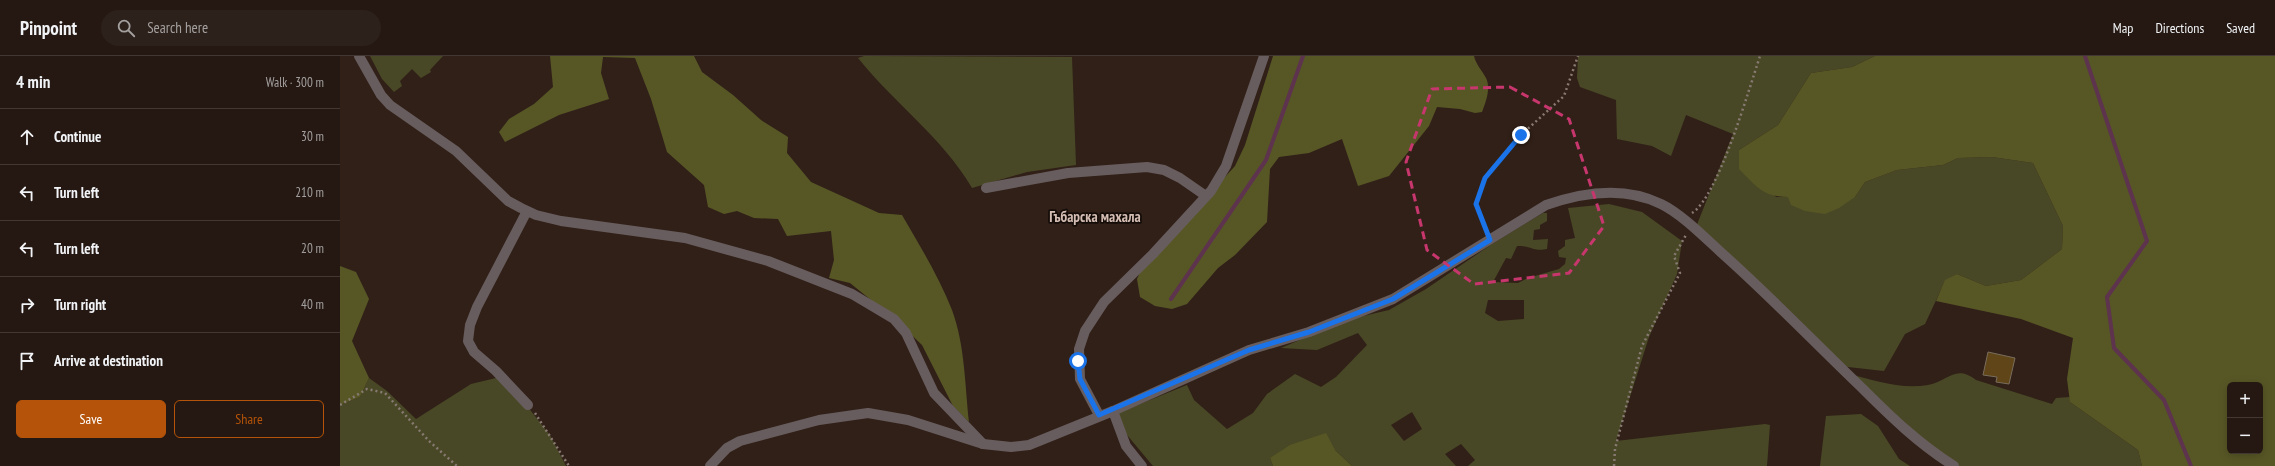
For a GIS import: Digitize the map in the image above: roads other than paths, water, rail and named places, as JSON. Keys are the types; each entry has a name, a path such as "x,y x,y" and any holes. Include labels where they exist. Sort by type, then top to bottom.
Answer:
{"street":[{"path":"359,56 381,95 390,105 456,150 508,201 527,211 561,221 685,238 768,261 852,294 894,319 906,333 934,393 983,444"},
{"path":"1099,415 1080,379 1079,349 1085,331 1104,302 1153,254 1206,196 1226,166 1264,56"},
{"path":"986,188 1068,173 1148,167 1164,170 1180,178 1206,196"},
{"path":"710,466 727,448 740,441 819,420 868,413 902,418 983,444 1011,447 1029,445 1249,350 1309,332 1393,299 1546,205 1568,197 1612,192 1639,197 1662,204 1691,226 1754,281 1909,434 1954,466"},
{"path":"527,211 477,307 470,324 468,341 474,352 496,371 528,405"},
{"path":"1113,410 1126,446 1142,466"}],"waterway":[{"path":"1171,299 1266,160 1303,56"},
{"path":"2085,56 2147,241 2107,297 2114,348 2164,400 2191,466"}],"district":[{"name":"Гъбарска махала","path":"1095,217"}]}
